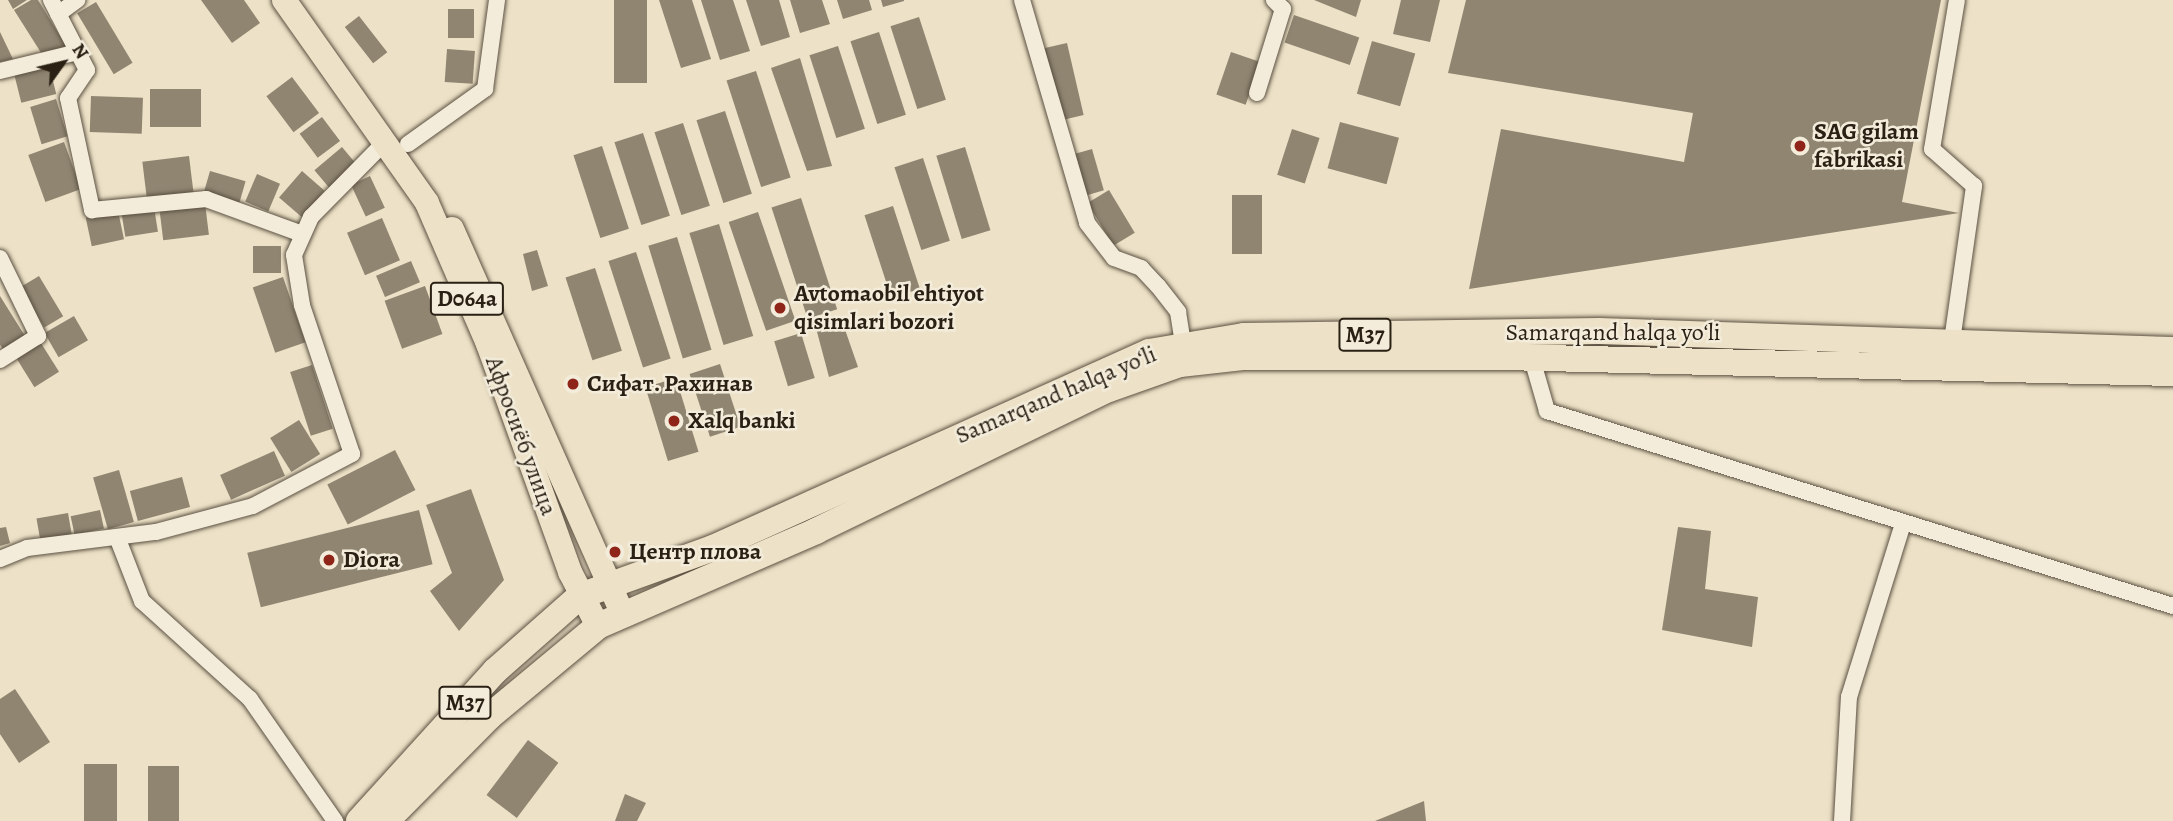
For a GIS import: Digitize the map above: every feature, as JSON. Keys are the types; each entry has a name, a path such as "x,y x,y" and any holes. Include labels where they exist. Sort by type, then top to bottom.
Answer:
{"highway":[{"name":"Samarqand halqa yoʻli","path":"359,821 495,671 580,596 606,583 674,564 1113,366 1183,344 1504,345 1952,341 2173,350"},
{"name":"Samarqand halqa yoʻli","path":"386,821 489,716 598,626 621,612 816,531 1109,389 1180,364 1243,357 1504,345 1532,359 2173,373"}],"main road":[{"name":"Афросиёб улица","path":"284,0 397,143 427,203 488,344 580,596 598,626"},
{"name":"Афросиёб улица","path":"303,0 397,143 471,264 606,583 621,612"}],"street":[{"path":"77,0 55,7 87,70 68,99 92,210 206,199 302,234"},
{"path":"0,559 27,548 117,537 253,506 352,454 302,305 294,255 311,217 397,143 485,89 497,0"},
{"path":"1022,0 1087,222 1114,258 1141,268 1158,286 1178,312 1183,344"},
{"path":"1257,93 1283,9 1274,0"},
{"path":"1952,341 1974,186 1932,149 1957,0"},
{"path":"0,71 78,52"},
{"path":"0,258 37,336 0,360"},
{"path":"1532,359 1546,411 2173,606"},
{"path":"1842,821 1849,697 1903,524"},
{"path":"117,537 142,601 250,699 335,821"}],"building":[{"path":"8,0 27,0 13,9"},
{"path":"31,0 38,0 66,46 45,59 14,10"},
{"path":"201,0 244,0 260,23 232,43"},
{"path":"614,0 647,0 647,83 614,83"},
{"path":"659,0 692,0 711,59 681,68"},
{"path":"701,0 733,0 750,51 720,60"},
{"path":"746,0 779,0 790,37 761,46"},
{"path":"790,0 822,0 830,24 800,33"},
{"path":"837,0 869,0 872,10 843,19"},
{"path":"881,0 904,0 904,1 883,7"},
{"path":"1314,0 1361,0 1356,17"},
{"path":"1401,0 1440,0 1430,42 1393,34"},
{"name":"SAG gilam fabrikasi","path":"1466,0 1941,0 1902,202 1959,213 1469,289 1501,129 1684,162 1693,113 1448,73"},
{"path":"96,2 133,63 114,74 77,13"},
{"path":"448,9 474,9 474,38 448,38"},
{"path":"1294,15 1359,37 1350,65 1285,42"},
{"path":"359,16 387,52 373,63 345,27"},
{"path":"919,17 946,100 917,109 890,26"},
{"path":"0,32 13,59 0,62"},
{"path":"879,32 906,115 877,124 850,41"},
{"path":"1372,41 1415,53 1400,106 1357,94"},
{"path":"1067,43 1084,115 1058,121 1042,49"},
{"path":"838,46 865,129 836,138 809,55"},
{"path":"447,49 475,51 473,84 445,82"},
{"path":"1231,52 1260,62 1246,105 1216,95"},
{"path":"800,58 832,166 807,171 771,68"},
{"path":"49,65 56,94 21,103 14,74"},
{"path":"756,71 791,178 761,187 727,81"},
{"path":"292,77 319,113 294,132 266,96"},
{"path":"150,89 201,89 201,127 150,127"},
{"path":"91,96 143,98 142,134 90,132"},
{"path":"56,99 67,136 42,144 30,107"},
{"path":"725,111 752,194 723,203 696,120"},
{"path":"322,117 340,141 318,158 300,134"},
{"path":"1340,122 1399,138 1386,184 1328,168"},
{"path":"683,123 710,206 681,215 654,132"},
{"path":"1292,129 1320,138 1305,184 1277,175"},
{"path":"643,133 670,216 641,225 614,142"},
{"path":"64,142 81,189 45,202 28,155"},
{"path":"602,146 629,229 600,238 573,155"},
{"path":"342,147 358,166 330,189 314,170"},
{"path":"965,147 990,230 962,239 936,156"},
{"path":"1092,149 1104,190 1083,196 1071,155"},
{"path":"189,156 194,195 147,200 142,162"},
{"path":"923,158 950,241 921,250 894,167"},
{"path":"210,171 246,181 239,204 203,194"},
{"path":"302,171 325,191 302,217 279,197"},
{"path":"257,174 280,184 268,211 245,202"},
{"path":"370,176 385,208 366,217 351,185"},
{"path":"1109,190 1135,233 1113,246 1088,203"},
{"path":"1232,195 1262,195 1262,254 1232,254"},
{"path":"801,198 837,309 808,319 772,208"},
{"path":"205,203 209,235 163,240 159,209"},
{"path":"893,206 920,289 891,298 864,215"},
{"path":"154,207 158,232 125,237 121,212"},
{"path":"118,211 124,239 92,246 86,218"},
{"path":"758,212 795,321 766,331 729,222"},
{"path":"382,218 400,260 365,275 347,233"},
{"path":"719,224 753,336 724,345 689,233"},
{"path":"677,237 711,350 683,359 648,246"},
{"path":"253,246 281,246 281,273 253,273"},
{"path":"537,250 548,286 532,291 523,254"},
{"path":"636,252 671,359 643,367 608,261"},
{"path":"411,261 420,282 385,297 376,276"},
{"path":"595,268 622,351 592,360 566,278"},
{"path":"39,276 63,316 44,328 20,287"},
{"path":"283,277 305,342 275,353 253,287"},
{"path":"425,286 442,334 402,349 385,301"},
{"path":"0,296 25,336 3,349 0,345"},
{"path":"74,316 88,340 59,357 45,333"},
{"path":"841,318 858,367 829,377 816,328"},
{"path":"801,333 815,378 788,386 774,341"},
{"path":"41,343 59,372 34,387 16,358"},
{"path":"720,364 740,427 710,437 690,374"},
{"path":"312,365 333,429 311,436 290,372"},
{"path":"676,378 699,452 668,461 645,387"},
{"path":"299,420 320,454 291,472 270,438"},
{"path":"395,450 415,490 348,525 327,485"},
{"path":"274,451 285,476 231,500 220,475"},
{"path":"119,470 134,522 108,529 93,477"},
{"path":"182,477 190,507 138,521 130,491"},
{"path":"471,489 504,580 459,631 430,591 452,573 426,505"},
{"path":"100,510 104,529 75,535 71,516"},
{"path":"419,510 433,564 261,607 247,553"},
{"path":"68,513 72,535 40,540 36,519"},
{"path":"6,527 10,543 0,546 0,528"},
{"path":"1678,527 1711,531 1705,589 1758,597 1752,647 1662,630"},
{"path":"15,689 50,742 19,763 0,734 0,699"},
{"path":"528,740 558,763 517,818 486,795"},
{"path":"84,764 117,764 117,821 84,821"},
{"path":"148,766 179,766 179,821 148,821"},
{"path":"625,794 646,803 637,821 615,821"},
{"path":"1424,801 1426,821 1375,821"}],"place":[{"name":"SAG gilam fabrikasi","path":"1800,146"},
{"name":"Avtomaobil ehtiyot qisimlari bozori","path":"780,308"},
{"name":"Сифат. Рахинав","path":"573,384"},
{"name":"Xalq banki","path":"674,421"},
{"name":"Центр плова","path":"615,552"},
{"name":"Diora","path":"329,560"}]}
